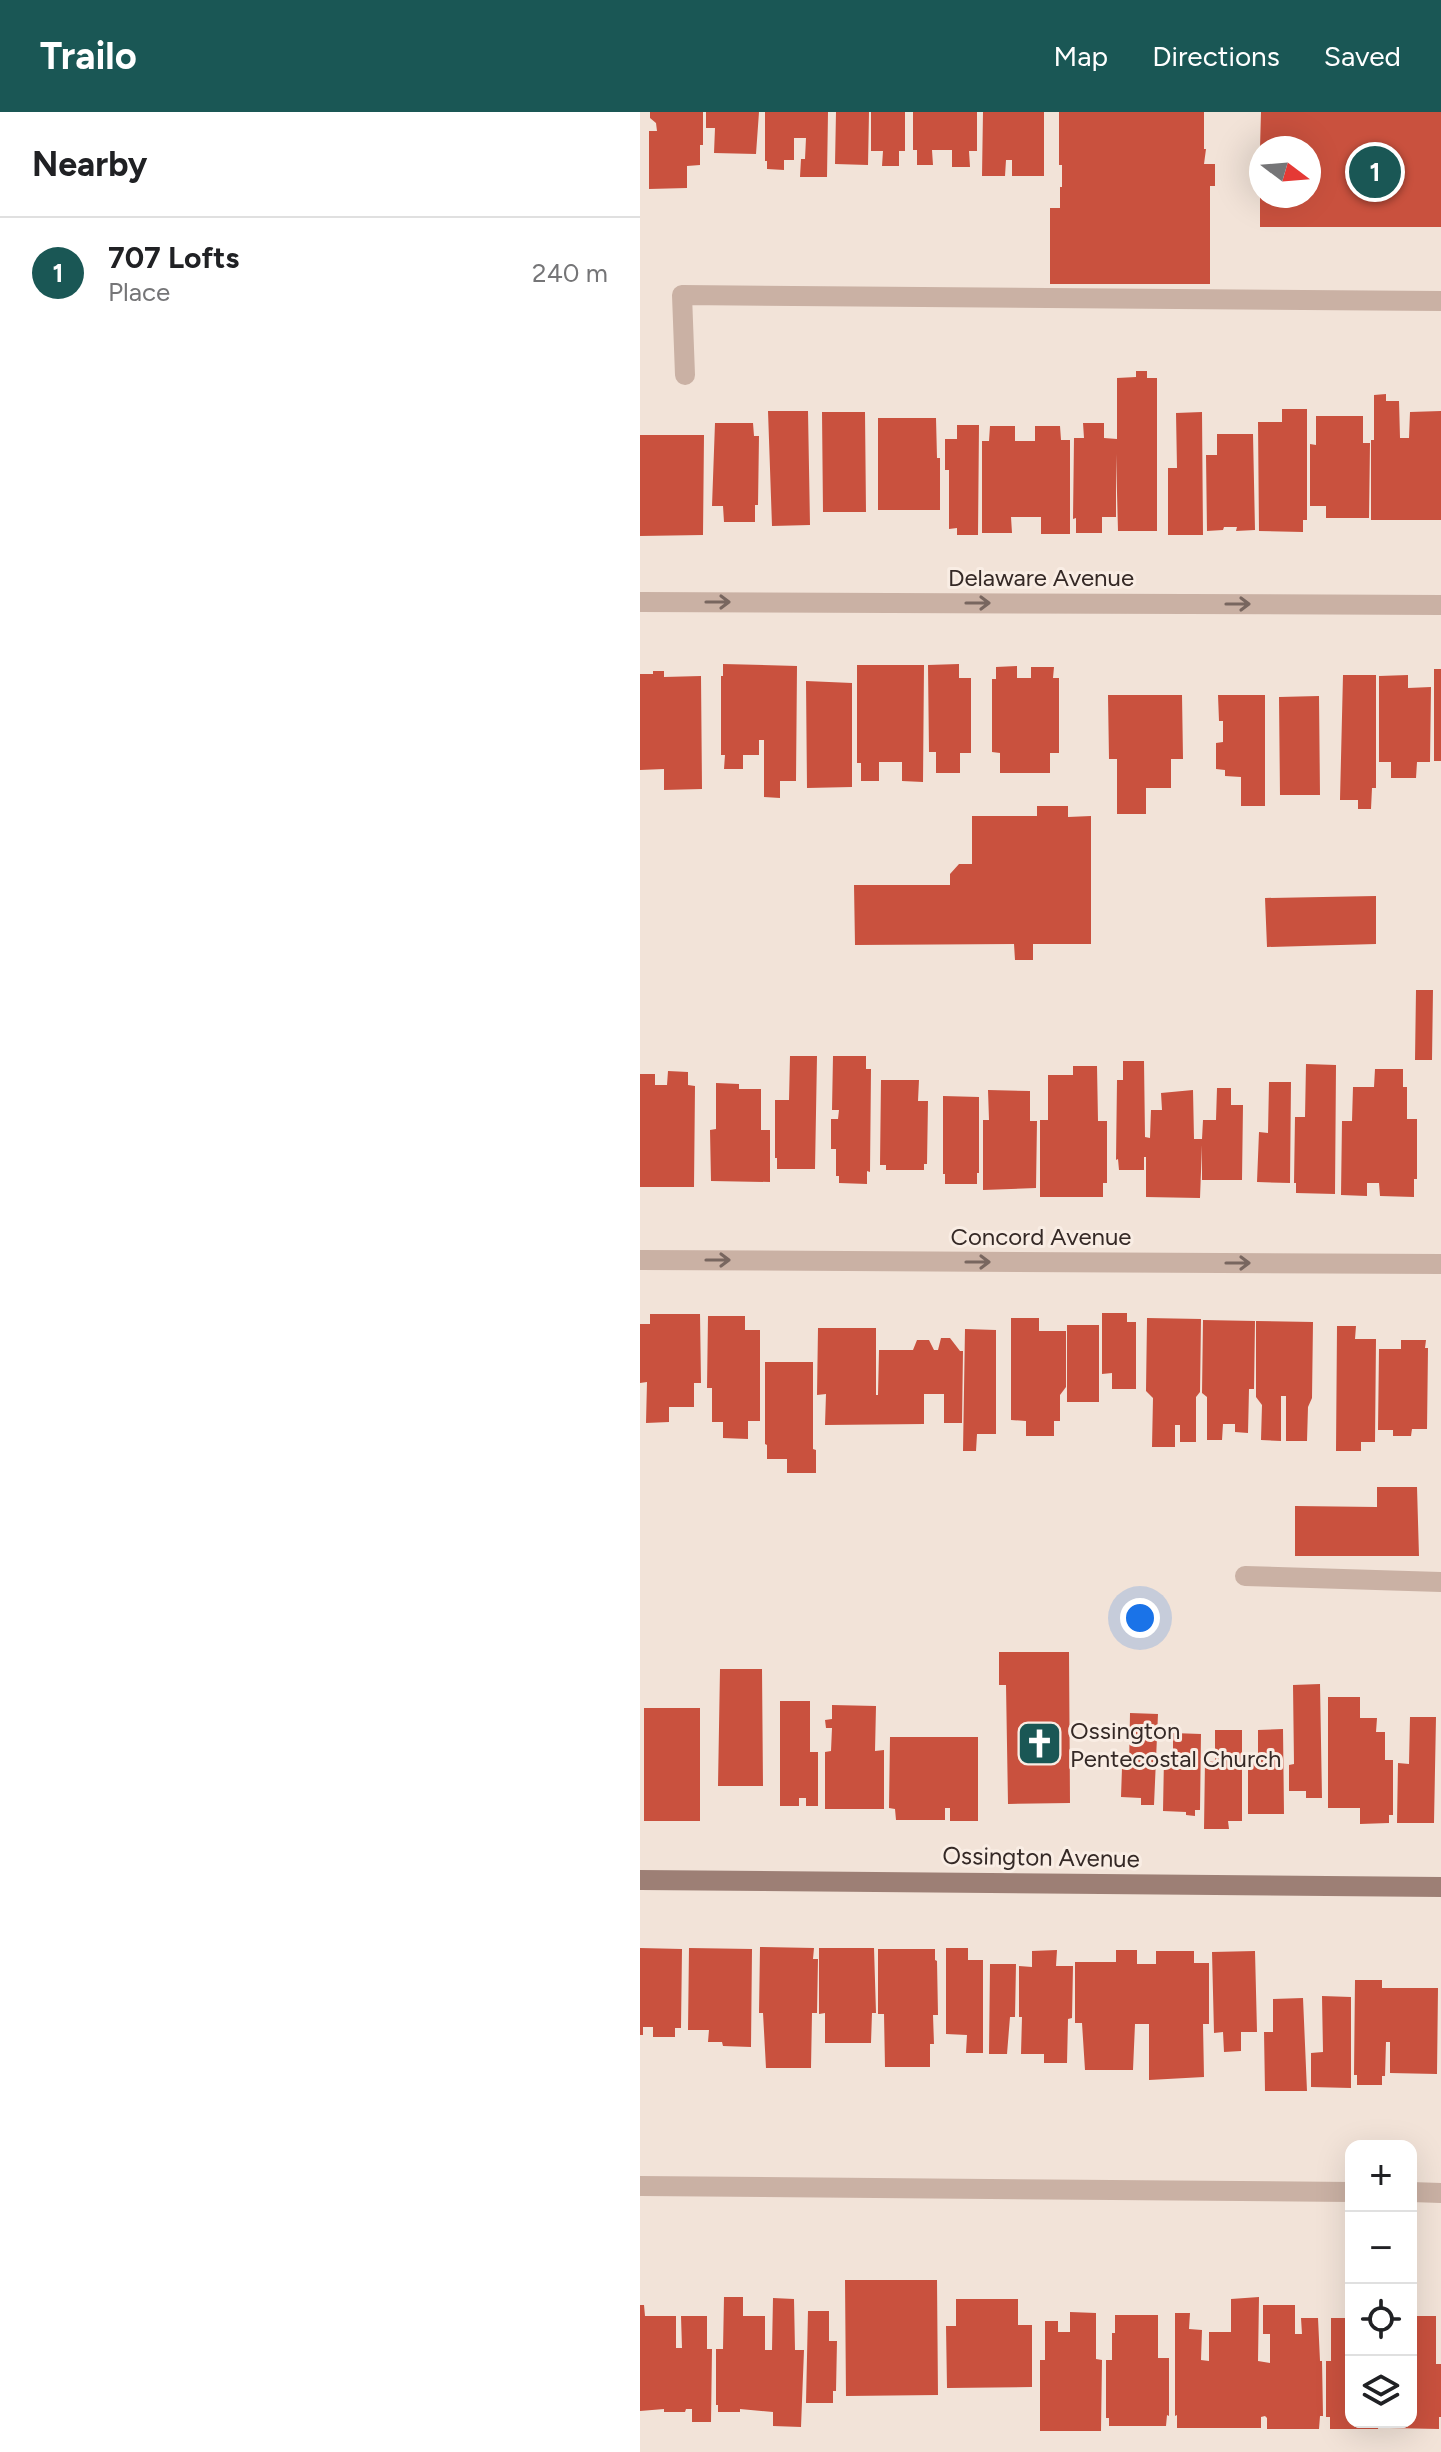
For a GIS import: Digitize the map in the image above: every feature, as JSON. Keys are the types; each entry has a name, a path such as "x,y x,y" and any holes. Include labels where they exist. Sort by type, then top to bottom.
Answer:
{"street":[{"path":"685,375 682,295 1441,301"},
{"name":"Delaware Avenue","path":"640,602 1441,605"},
{"name":"Concord Avenue","path":"640,1260 1441,1264"},
{"path":"1245,1576 1441,1582"},
{"name":"Ossington Avenue","path":"640,1880 1441,1887"},
{"path":"640,2186 1345,2192"},
{"path":"1417,2192 1441,2193"}],"building":[{"path":"650,112 703,112 700,165 687,166 687,188 649,189 649,131 657,131"},
{"path":"706,112 759,112 756,154 714,153 715,128 706,128"},
{"path":"765,112 828,112 827,177 800,177 806,138 794,138 794,160 784,160 784,170 767,169"},
{"path":"836,112 869,112 868,165 835,164"},
{"path":"871,112 905,112 905,151 899,151 899,166 882,166 883,151 871,151"},
{"path":"913,112 977,112 977,151 969,151 970,167 952,167 952,150 932,150 933,165 917,165 917,150 913,150"},
{"path":"983,112 1044,112 1044,176 1012,176 1012,160 1006,160 1005,176 982,176"},
{"path":"1059,112 1204,112 1204,164 1215,164 1215,186 1210,186 1210,284 1050,284 1050,208 1060,208 1062,187"},
{"path":"1261,112 1441,112 1441,227 1260,227 1260,208 1321,208 1321,136 1260,136"},
{"path":"1136,371 1147,371 1147,378 1157,378 1157,531 1118,531 1116,454 1116,517 1102,517 1102,533 1076,533 1076,518 1073,519 1074,438 1084,438 1083,423 1104,423 1104,438 1117,439 1117,378 1136,377"},
{"path":"1386,394 1386,401 1399,401 1400,438 1409,438 1410,412 1441,411 1441,520 1371,520 1374,395"},
{"path":"1282,409 1307,409 1307,520 1303,520 1303,532 1259,531 1258,422 1282,422"},
{"path":"768,411 808,411 810,525 772,526"},
{"path":"822,412 865,412 866,512 823,512"},
{"path":"1202,412 1203,535 1168,535 1168,468 1177,468 1176,413"},
{"path":"1316,416 1363,416 1363,443 1370,443 1369,518 1326,518 1326,506 1310,506 1310,444 1316,445"},
{"path":"878,418 936,418 940,510 878,510"},
{"path":"715,423 753,423 754,436 759,436 755,522 724,522 723,506 712,506"},
{"path":"957,425 979,425 978,535 957,535 957,528 949,529 949,470 945,470 945,439 957,439"},
{"path":"990,426 1015,426 1015,441 1035,441 1035,426 1060,426 1061,440 1070,440 1070,534 1041,534 1041,517 1011,517 1012,533 982,533 982,441 989,441"},
{"path":"1217,434 1253,434 1255,530 1236,531 1237,527 1224,527 1223,530 1207,531 1206,455 1217,455"},
{"path":"640,435 704,435 703,535 640,536"},
{"path":"723,664 797,666 796,781 780,781 780,798 764,797 764,740 759,740 759,755 743,755 743,769 724,769 725,755 721,755"},
{"path":"959,664 959,678 971,678 971,753 960,753 960,773 936,773 936,752 929,752 928,665"},
{"path":"857,665 924,665 923,782 902,781 902,762 879,762 879,781 861,781 861,763 857,763"},
{"path":"1017,666 1017,678 1031,678 1031,667 1054,667 1053,678 1059,678 1059,753 1050,753 1050,773 1000,773 1000,753 992,752 992,679 996,679 996,667"},
{"path":"1434,669 1441,669 1441,761 1434,761"},
{"path":"653,671 664,671 664,677 701,676 702,789 664,790 664,769 640,770 640,674 653,674"},
{"path":"1343,675 1376,675 1376,788 1372,788 1371,809 1358,809 1358,800 1340,800"},
{"path":"1408,675 1408,688 1431,687 1430,762 1417,762 1416,778 1391,778 1391,762 1379,762 1379,676"},
{"path":"806,681 852,683 852,787 807,788"},
{"path":"1108,695 1182,695 1183,759 1171,759 1171,788 1146,788 1146,814 1117,814 1117,759 1109,759"},
{"path":"1218,695 1265,695 1265,806 1241,806 1241,777 1225,776 1225,770 1216,769 1216,743 1223,742"},
{"path":"1319,696 1320,795 1280,795 1279,697"},
{"path":"1037,806 1068,806 1068,817 1091,816 1091,944 1033,944 1033,960 1015,960 1014,944 855,945 854,885 950,885 950,874 959,864 972,864 972,816 1037,816"},
{"path":"1376,896 1376,944 1267,947 1265,898"},
{"path":"1416,990 1433,990 1432,1060 1415,1060"},
{"path":"790,1056 817,1056 815,1169 777,1169 775,1100 789,1100"},
{"path":"833,1056 866,1056 866,1069 871,1069 870,1172 867,1171 867,1184 839,1183 839,1176 836,1176 836,1149 831,1149 831,1119 838,1119 839,1110 832,1110"},
{"path":"1123,1061 1144,1061 1145,1137 1150,1138 1151,1110 1162,1110 1161,1093 1193,1090 1194,1139 1202,1139 1203,1120 1216,1120 1217,1088 1231,1088 1231,1105 1243,1105 1242,1180 1202,1180 1202,1145 1200,1198 1146,1197 1146,1157 1144,1170 1119,1170 1116,1160 1117,1080 1123,1080"},
{"path":"1306,1064 1336,1065 1335,1194 1296,1193 1295,1117 1305,1117"},
{"path":"1073,1066 1097,1066 1098,1121 1107,1121 1107,1183 1103,1183 1103,1197 1040,1197 1040,1120 1048,1120 1048,1075 1073,1075"},
{"path":"1375,1069 1403,1069 1403,1087 1407,1087 1407,1119 1417,1119 1414,1197 1380,1196 1379,1183 1367,1183 1367,1196 1341,1195 1342,1121 1352,1121 1353,1087 1374,1087"},
{"path":"668,1071 688,1072 688,1085 695,1086 694,1187 640,1187 640,1074 655,1074 655,1085 667,1085"},
{"path":"881,1080 919,1080 918,1101 928,1101 927,1164 924,1164 924,1170 886,1170 886,1165 880,1165"},
{"path":"1269,1082 1291,1082 1290,1183 1257,1182 1259,1132 1268,1133"},
{"path":"716,1083 739,1084 739,1089 761,1089 761,1130 770,1130 770,1182 711,1181 710,1130 716,1129"},
{"path":"988,1090 1030,1091 1030,1121 1037,1121 1036,1188 983,1190 983,1120 989,1120"},
{"path":"943,1096 979,1097 977,1184 945,1184"},
{"path":"1102,1313 1127,1313 1127,1322 1136,1322 1136,1389 1112,1389 1112,1373 1102,1374"},
{"path":"650,1314 700,1314 701,1383 694,1383 694,1407 669,1407 669,1422 646,1423 647,1382 640,1383 640,1324 650,1324"},
{"path":"708,1316 745,1316 745,1330 760,1330 760,1421 748,1421 748,1439 723,1438 723,1422 712,1422 712,1388 707,1388"},
{"path":"1011,1318 1039,1318 1039,1331 1066,1331 1066,1387 1060,1395 1060,1421 1054,1421 1054,1436 1026,1436 1026,1421 1011,1420"},
{"path":"1147,1318 1201,1319 1196,1442 1180,1442 1180,1425 1175,1425 1175,1447 1152,1447 1153,1398 1146,1391"},
{"path":"1203,1320 1255,1321 1254,1389 1249,1389 1248,1433 1235,1432 1235,1424 1223,1424 1222,1440 1207,1440 1207,1397 1202,1393"},
{"path":"1256,1321 1313,1322 1312,1398 1308,1407 1307,1441 1286,1441 1286,1396 1281,1396 1281,1441 1261,1440 1262,1405 1256,1397"},
{"path":"1067,1325 1099,1325 1099,1402 1067,1402"},
{"path":"1337,1326 1356,1326 1355,1339 1376,1339 1375,1442 1361,1442 1361,1451 1336,1451"},
{"path":"818,1328 876,1328 876,1395 879,1350 913,1350 917,1340 929,1340 934,1350 938,1350 941,1338 950,1338 963,1351 962,1423 944,1423 944,1394 924,1394 924,1424 825,1425 826,1394 817,1395"},
{"path":"965,1329 996,1330 996,1434 977,1434 976,1451 963,1451"},
{"path":"1401,1340 1426,1340 1425,1348 1428,1348 1427,1429 1412,1429 1411,1436 1393,1436 1393,1430 1378,1430 1379,1349 1401,1349"},
{"path":"765,1362 813,1362 816,1473 787,1473 787,1459 767,1459"},
{"path":"1377,1487 1417,1487 1419,1556 1295,1556 1295,1506 1377,1507"},
{"name":"Ossington Pentecostal Church","path":"999,1652 1069,1652 1070,1803 1008,1804 1006,1685 999,1685"},
{"path":"720,1669 762,1669 763,1786 718,1786"},
{"path":"1320,1684 1322,1798 1306,1798 1306,1791 1289,1791 1289,1765 1294,1764 1293,1685"},
{"path":"1328,1697 1360,1697 1360,1718 1377,1718 1376,1732 1385,1732 1385,1760 1393,1760 1393,1815 1389,1815 1389,1823 1360,1824 1360,1808 1328,1808"},
{"path":"780,1701 810,1701 810,1752 818,1752 818,1806 806,1806 806,1798 799,1798 799,1806 780,1806"},
{"path":"832,1705 876,1706 875,1751 884,1750 884,1809 825,1809 825,1752 831,1751 832,1728 826,1728 825,1720 832,1719"},
{"path":"644,1708 700,1708 700,1821 644,1821"},
{"path":"1130,1713 1158,1714 1154,1805 1141,1805 1141,1798 1121,1797 1122,1768 1129,1769"},
{"path":"1410,1717 1436,1717 1434,1823 1397,1823 1398,1763 1409,1764"},
{"path":"1283,1729 1284,1814 1248,1814 1248,1759 1258,1759 1258,1730"},
{"path":"1215,1730 1242,1730 1242,1821 1228,1821 1229,1829 1204,1829 1205,1761 1215,1762"},
{"path":"1173,1733 1201,1734 1200,1810 1195,1810 1195,1816 1186,1815 1186,1812 1163,1811 1164,1758 1173,1758"},
{"path":"890,1737 978,1737 978,1821 950,1821 950,1808 945,1808 945,1820 896,1820 895,1809 889,1808"},
{"path":"760,1947 814,1948 813,1959 818,1959 817,2013 812,2013 811,2068 766,2068 763,2013 759,2013"},
{"path":"640,1948 682,1949 681,2028 675,2028 675,2037 653,2037 653,2027 643,2027 643,2035 640,2035"},
{"path":"689,1948 752,1949 751,2047 708,2042 709,2030 688,2030"},
{"path":"819,1948 874,1948 876,2013 872,2013 871,2043 825,2043 825,2013 819,2014"},
{"path":"946,1948 968,1948 968,1960 983,1960 983,2053 966,2053 967,2035 946,2034"},
{"path":"878,1949 935,1949 938,2015 933,2015 934,2044 930,2044 930,2067 885,2067 884,2014 878,2014"},
{"path":"1057,1950 1056,1966 1073,1966 1067,2063 1044,2063 1044,2054 1021,2054 1019,1966 1032,1967 1032,1951"},
{"path":"1116,1950 1137,1950 1137,1964 1156,1964 1156,1951 1194,1951 1194,1963 1209,1963 1209,2024 1203,2024 1204,2077 1149,2080 1149,2024 1135,2024 1133,2070 1085,2070 1082,2023 1075,2023 1075,1962 1116,1962"},
{"path":"1255,1951 1257,2032 1241,2032 1241,2051 1224,2052 1223,2032 1214,2033 1212,1952"},
{"path":"990,1964 1016,1964 1015,2017 1010,2017 1007,2054 989,2054"},
{"path":"1355,1980 1382,1980 1382,1988 1438,1988 1437,2074 1390,2073 1390,2042 1386,2042 1382,2085 1357,2085 1357,2075 1354,2075"},
{"path":"1322,1996 1351,1997 1351,2088 1311,2087 1311,2053 1323,2052"},
{"path":"1303,1998 1307,2091 1265,2091 1264,2032 1273,2032 1273,1999"},
{"path":"845,2280 937,2280 938,2395 846,2396"},
{"path":"724,2297 743,2297 743,2316 765,2316 765,2350 772,2350 773,2298 794,2299 795,2350 804,2350 801,2427 773,2426 773,2412 740,2409 740,2412 718,2412 716,2349 723,2349"},
{"path":"1259,2297 1258,2361 1270,2363 1270,2334 1263,2334 1263,2305 1295,2305 1295,2334 1302,2334 1301,2318 1318,2318 1323,2416 1320,2416 1319,2429 1267,2429 1265,2416 1261,2417 1261,2428 1177,2428 1175,2313 1190,2313 1189,2329 1202,2330 1201,2360 1209,2361 1209,2332 1231,2332 1231,2299"},
{"path":"956,2299 1018,2299 1018,2325 1032,2325 1032,2387 947,2388 946,2326 956,2326"},
{"path":"640,2305 644,2305 645,2316 676,2316 676,2348 682,2348 681,2316 707,2316 707,2349 712,2349 711,2422 692,2422 692,2409 685,2412 664,2412 664,2409 640,2411"},
{"path":"808,2311 829,2311 829,2341 837,2341 833,2403 806,2403"},
{"path":"1070,2312 1096,2313 1096,2359 1102,2360 1101,2431 1040,2431 1040,2360 1045,2360 1045,2321 1058,2321 1058,2332 1070,2332"},
{"path":"1115,2315 1158,2315 1158,2358 1169,2358 1169,2416 1166,2426 1109,2426 1109,2418 1106,2418 1106,2360 1112,2360"},
{"path":"1417,2316 1436,2316 1436,2364 1441,2364 1439,2429 1389,2428 1417,2428"},
{"path":"1331,2318 1345,2318 1345,2428 1378,2429 1330,2429 1330,2417 1326,2417 1326,2361 1331,2361"}],"place":[{"name":"707 Lofts","path":"1375,172"},
{"name":"Ossington Pentecostal Church","path":"1039,1744"}]}
